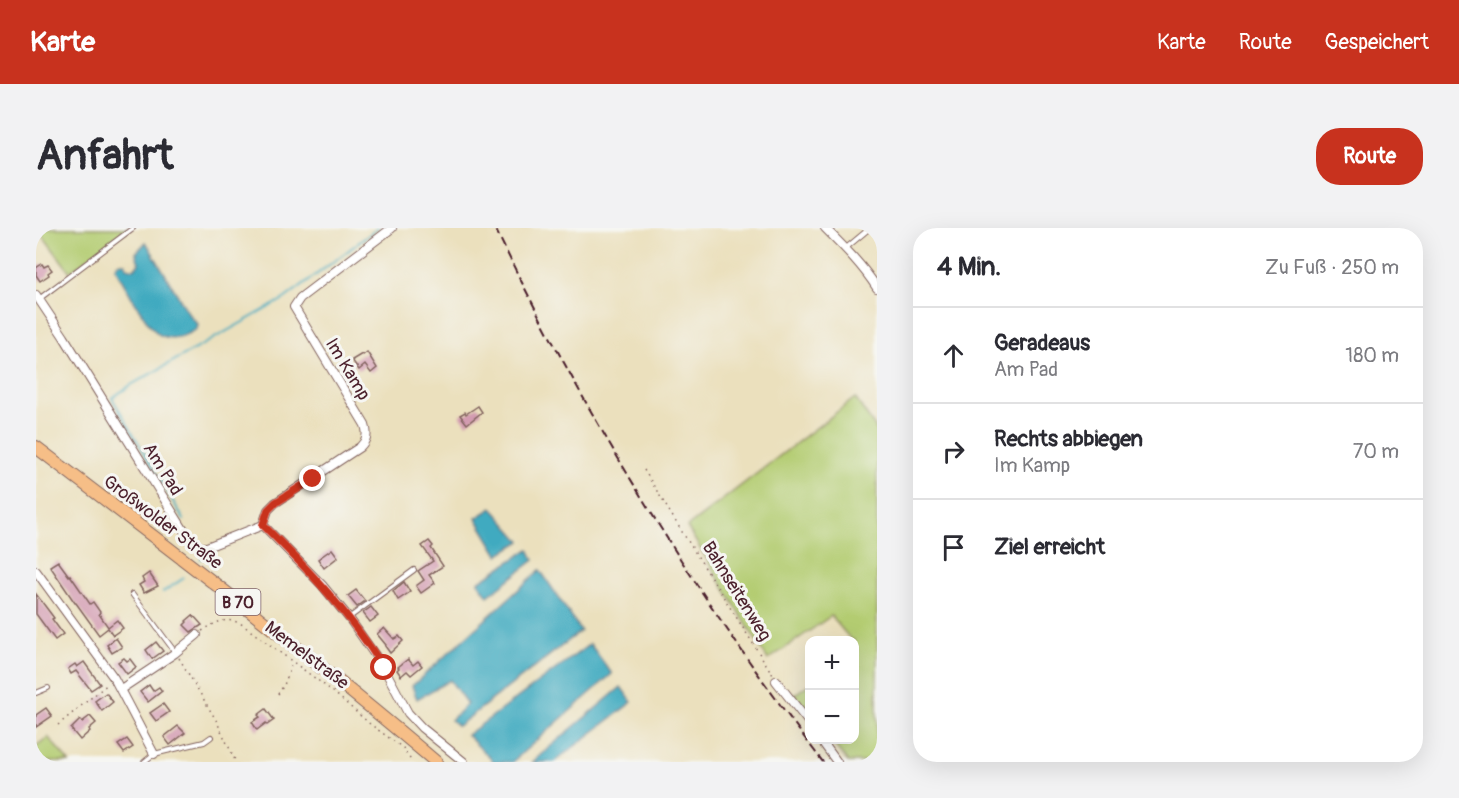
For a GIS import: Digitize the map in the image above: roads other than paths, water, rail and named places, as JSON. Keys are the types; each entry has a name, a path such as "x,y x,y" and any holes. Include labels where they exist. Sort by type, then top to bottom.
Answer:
{"main road":[{"name":"Großwolder Straße","path":"36,447 251,612 436,762"}],"street":[{"name":"Im Kamp","path":"263,525 268,510 275,503 360,447 366,440 365,425 294,307 300,298 392,228"},
{"path":"825,228 846,248 877,288"},
{"name":"Am Pad","path":"37,297 191,542 207,547 263,525"},
{"path":"263,525 322,585 349,618 384,668 408,713 422,728 464,762"},
{"path":"37,574 114,678 154,754"},
{"path":"121,689 176,653 196,635"},
{"path":"776,681 805,718"},
{"path":"824,744 837,762"}],"lane":[{"path":"37,297 133,228"},
{"path":"846,248 870,228"},
{"path":"349,618 414,570"},
{"path":"132,594 176,653"},
{"path":"36,693 48,688"},
{"path":"144,762 154,754 204,742 211,737"}],"water":[{"path":"146,242 197,324 196,329 188,334 170,338 155,331 115,268 118,263 125,263 127,267 134,269 139,263 136,253"},
{"path":"492,508 521,541 498,555 476,518"},
{"path":"529,549 534,560 488,596 478,582"},
{"path":"540,570 581,631 458,726 451,720 467,704 450,680 417,699 412,686"},
{"path":"590,644 612,674 512,762 494,762 467,735"},
{"path":"621,687 632,702 554,762 532,762"}],"waterway":[{"path":"184,520 112,398 284,299 378,228"},
{"path":"201,559 210,552"},
{"path":"163,592 184,578"}],"railway":[{"path":"495,228 567,368 646,504 731,635 823,762"}]}
